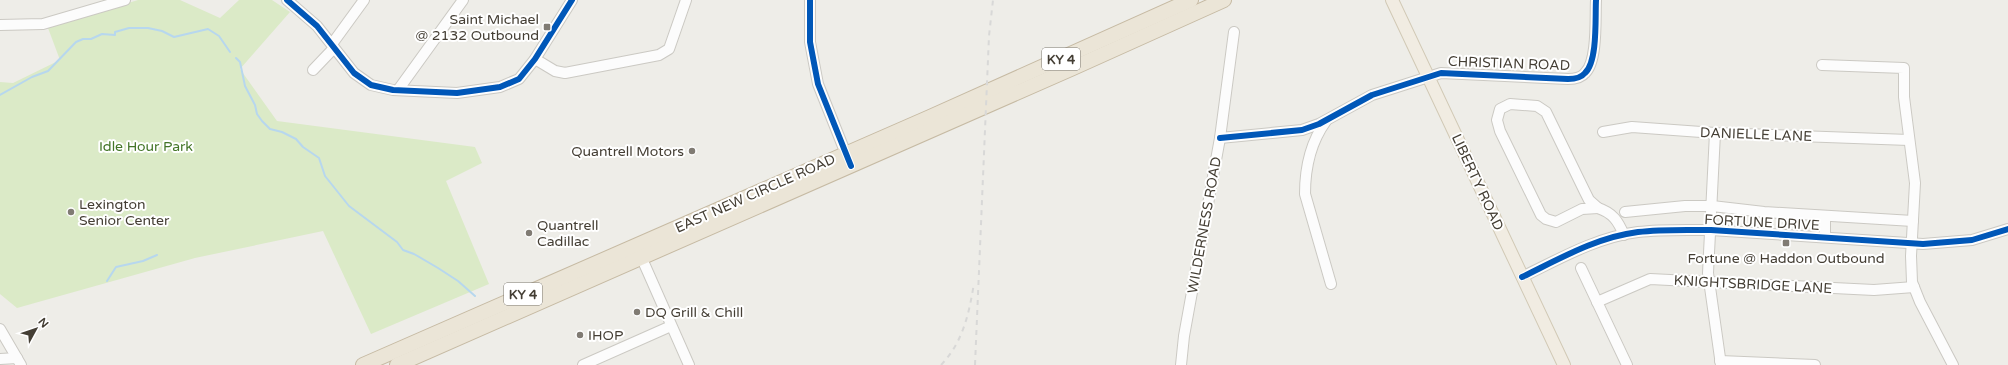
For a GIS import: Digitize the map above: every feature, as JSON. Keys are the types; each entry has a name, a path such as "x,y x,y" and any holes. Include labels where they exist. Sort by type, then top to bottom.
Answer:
{"highway":[{"name":"EAST NEW CIRCLE ROAD","path":"397,365 642,258 1191,0"},
{"name":"EAST NEW CIRCLE ROAD","path":"363,365 636,245 848,160 1224,0"}],"main road":[{"name":"LIBERTY ROAD","path":"1392,0 1564,365"}],"street":[{"path":"0,25 24,26 48,23 125,0"},
{"path":"287,0 306,15 333,46 346,65 362,80 380,88 457,93 500,87 519,79 535,59 572,0"},
{"path":"313,70 333,46 364,0"},
{"path":"398,90 463,0"},
{"path":"535,59 555,71 566,73 659,55 669,48 686,0"},
{"path":"810,0 810,42 814,69 824,100 848,160"},
{"name":"CHRISTIAN ROAD","path":"1430,78 1441,73 1568,79 1582,76 1589,68 1593,56 1596,0"},
{"path":"1220,138 1234,32"},
{"path":"1822,65 1904,68 1904,97 1915,183 1912,271 1914,287 1951,365"},
{"name":"WILDERNESS ROAD","path":"1181,365 1184,336 1220,138 1302,130 1328,119 1372,95 1430,78"},
{"path":"1598,208 1582,209 1556,222 1546,220 1541,215 1500,131 1497,120 1500,109 1510,104 1529,105 1542,108 1549,117 1589,200 1598,208 1611,214 1616,219 1624,235"},
{"path":"1328,119 1317,135 1309,154 1305,180 1305,194 1331,284"},
{"name":"DANIELLE LANE","path":"1603,132 1632,127 1715,133 1909,140"},
{"path":"1715,133 1711,230 1708,257 1709,282 1720,363 1815,365"},
{"path":"1625,212 1684,206 1712,206 1764,212 1913,221"},
{"path":"1825,238 1826,216"},
{"name":"FORTUNE DRIVE","path":"1522,277 1584,248 1624,235 1657,230 1711,230 1913,243 1967,241 1986,237 2008,229"},
{"path":"636,245 689,365"},
{"path":"1581,268 1627,365"},
{"name":"KNIGHTSBRIDGE LANE","path":"1597,302 1650,279 1874,290 1914,287"},
{"path":"583,365 672,326"},
{"path":"0,329 19,361"},
{"path":"0,359 19,361"}],"green space":[{"name":"Idle Hour Park","path":"138,0 180,0 220,18 239,0 272,0 290,12 240,69 277,121 475,147 482,163 446,181 489,284 371,334 323,231 195,258 17,308 0,294 0,82 13,83 60,60 48,28"}],"waterway":[{"path":"0,95 32,77 48,71 76,42 83,39 91,39 102,34 115,35 115,32 129,28 148,28 162,31 174,37 208,29 219,36 230,52"},
{"path":"236,58 240,62 245,86 255,105 257,114 270,129 282,132 296,139 303,147 319,158 325,176 349,206 397,242 403,250 414,254 438,268 458,281 475,296"},
{"path":"107,281 116,267 143,261 157,255"}],"railway":[{"path":"975,365 989,36 993,0"},
{"path":"941,365 949,356 960,337 970,306 974,283"}],"cycle path":[{"path":"287,0 317,26 354,73 371,85 393,90 457,93 500,87 519,79 535,59 572,0"},
{"path":"810,0 810,42 818,84 851,166"},
{"path":"1220,138 1302,130 1319,124 1372,95 1441,73 1568,79 1579,77 1583,75 1589,67 1592,59 1595,38 1596,0"},
{"path":"1522,277 1564,256 1593,244 1623,235 1647,231 1711,230 1923,244 1972,240 2008,229"}],"place":[{"name":"Saint Michael @ 2132 Outbound","path":"547,27"},
{"name":"Quantrell Motors","path":"692,151"},
{"name":"Lexington Senior Center","path":"71,212"},
{"name":"Quantrell Cadillac","path":"529,233"},
{"name":"Fortune @ Haddon Outbound","path":"1786,243"},
{"name":"DQ Grill & Chill","path":"637,312"},
{"name":"IHOP","path":"580,335"}]}
